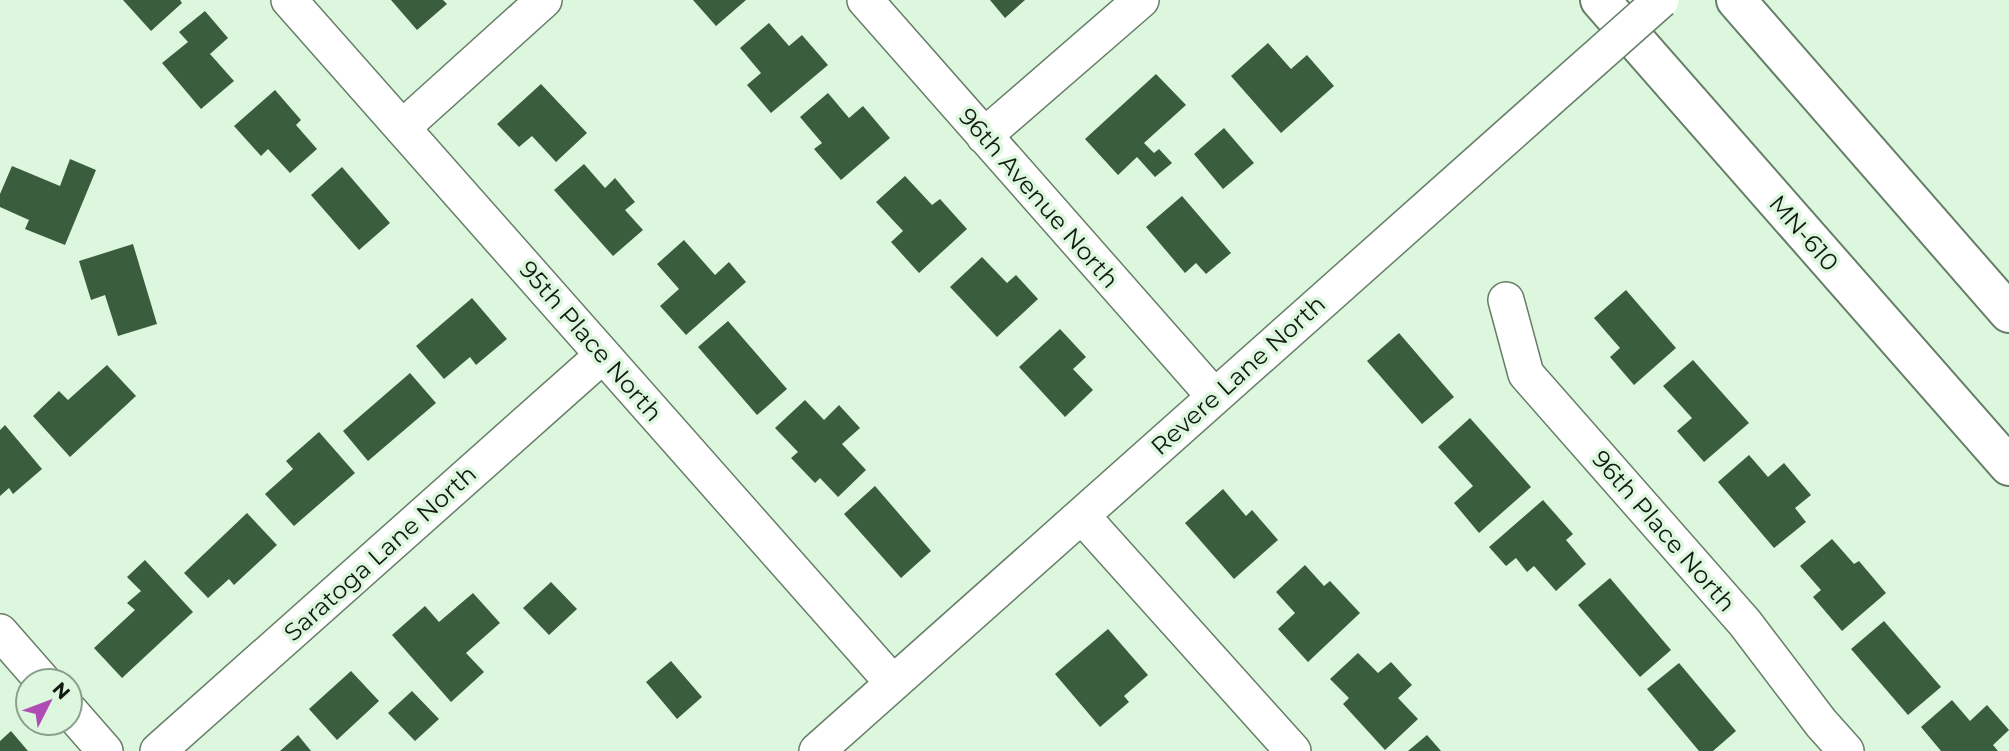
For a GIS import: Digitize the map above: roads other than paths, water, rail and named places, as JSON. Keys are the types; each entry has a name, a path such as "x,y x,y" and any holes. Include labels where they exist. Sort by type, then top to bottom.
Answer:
{"highway":[{"name":"MN-610","path":"1600,0 2009,466"},
{"path":"1736,0 2009,313"}],"street":[{"name":"95th Place North","path":"289,0 892,683"},
{"path":"402,128 544,0"},
{"name":"96th Avenue North","path":"865,0 1214,396"},
{"path":"984,136 1141,0"},
{"name":"Revere Lane North","path":"817,751 1661,0"},
{"name":"96th Place North","path":"1506,300 1526,374 1745,623 1821,723 1846,751"},
{"name":"Saratoga Lane North","path":"158,751 603,355"},
{"path":"1082,516 1293,751"},
{"path":"0,632 31,667"},
{"path":"84,727 105,751"}]}
